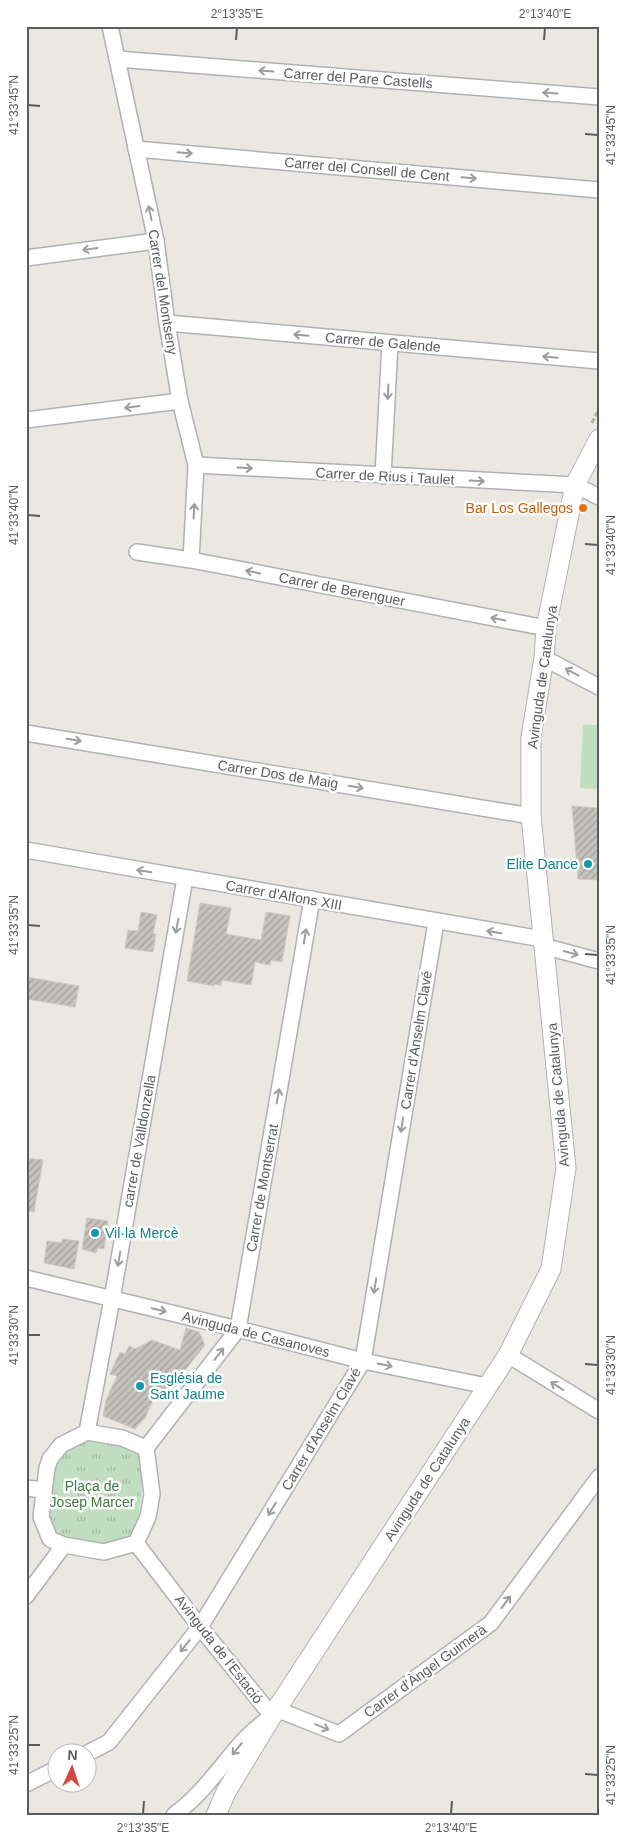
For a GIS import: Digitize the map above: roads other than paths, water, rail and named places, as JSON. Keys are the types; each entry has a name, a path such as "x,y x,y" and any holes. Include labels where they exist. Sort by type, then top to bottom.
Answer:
{"street":[{"name":"Carrer del Montseny","path":"110,26 156,240 180,401 196,466 191,560"},
{"name":"Carrer del Pare Castells","path":"117,59 599,97"},
{"name":"Carrer del Consell de Cent","path":"136,149 599,190"},
{"path":"26,258 156,240"},
{"name":"Carrer de Galende","path":"167,323 599,361"},
{"path":"383,476 390,343"},
{"path":"26,420 180,401"},
{"name":"Avinguda de Catalunya","path":"216,1815 226,1792 274,1712 508,1355 552,1269 566,1168 531,816 531,736 544,658 546,628 575,485 599,439"},
{"name":"Carrer de Rius i Taulet","path":"196,466 575,485"},
{"path":"575,485 599,497"},
{"name":"Carrer de Berenguer","path":"137,552 191,560 546,628"},
{"path":"544,658 599,687"},
{"name":"Carrer Dos de Maig","path":"26,733 531,816"},
{"name":"Carrer d'Alfons XIII","path":"26,850 312,899 543,942 599,961"},
{"name":"carrer de Valldonzella","path":"87,1432 185,878"},
{"name":"Carrer de Montserrat","path":"146,1448 238,1328 312,899"},
{"name":"Carrer d'Anselm Clavé","path":"98,1748 109,1742 200,1627 363,1361 436,922"},
{"name":"Avinguda de Casanoves","path":"26,1278 238,1328 363,1361 487,1386"},
{"path":"508,1355 599,1411"},
{"path":"87,1432 122,1438 146,1448 152,1494 148,1517 136,1543 104,1552 64,1545 50,1539 41,1516 43,1490 50,1459 61,1445 87,1432"},
{"name":"Carrer d'Àngel Guimerà","path":"274,1712 339,1734 491,1623 599,1476"},
{"path":"26,1488 43,1490"},
{"name":"Avinguda de l'Estació","path":"136,1543 200,1627 274,1712 246,1737 194,1799 174,1815"},
{"path":"26,1596 64,1545"},
{"path":"26,1784 48,1773"}],"place":[{"name":"Bar Los Gallegos","path":"583,508"},
{"name":"Elite Dance","path":"588,864"},
{"name":"Vil·la Mercè","path":"95,1233"},
{"name":"Església de Sant Jaume","path":"140,1386"}],"park label":[{"name":"Plaça de Josep Marcer","path":"92,1494"}]}
